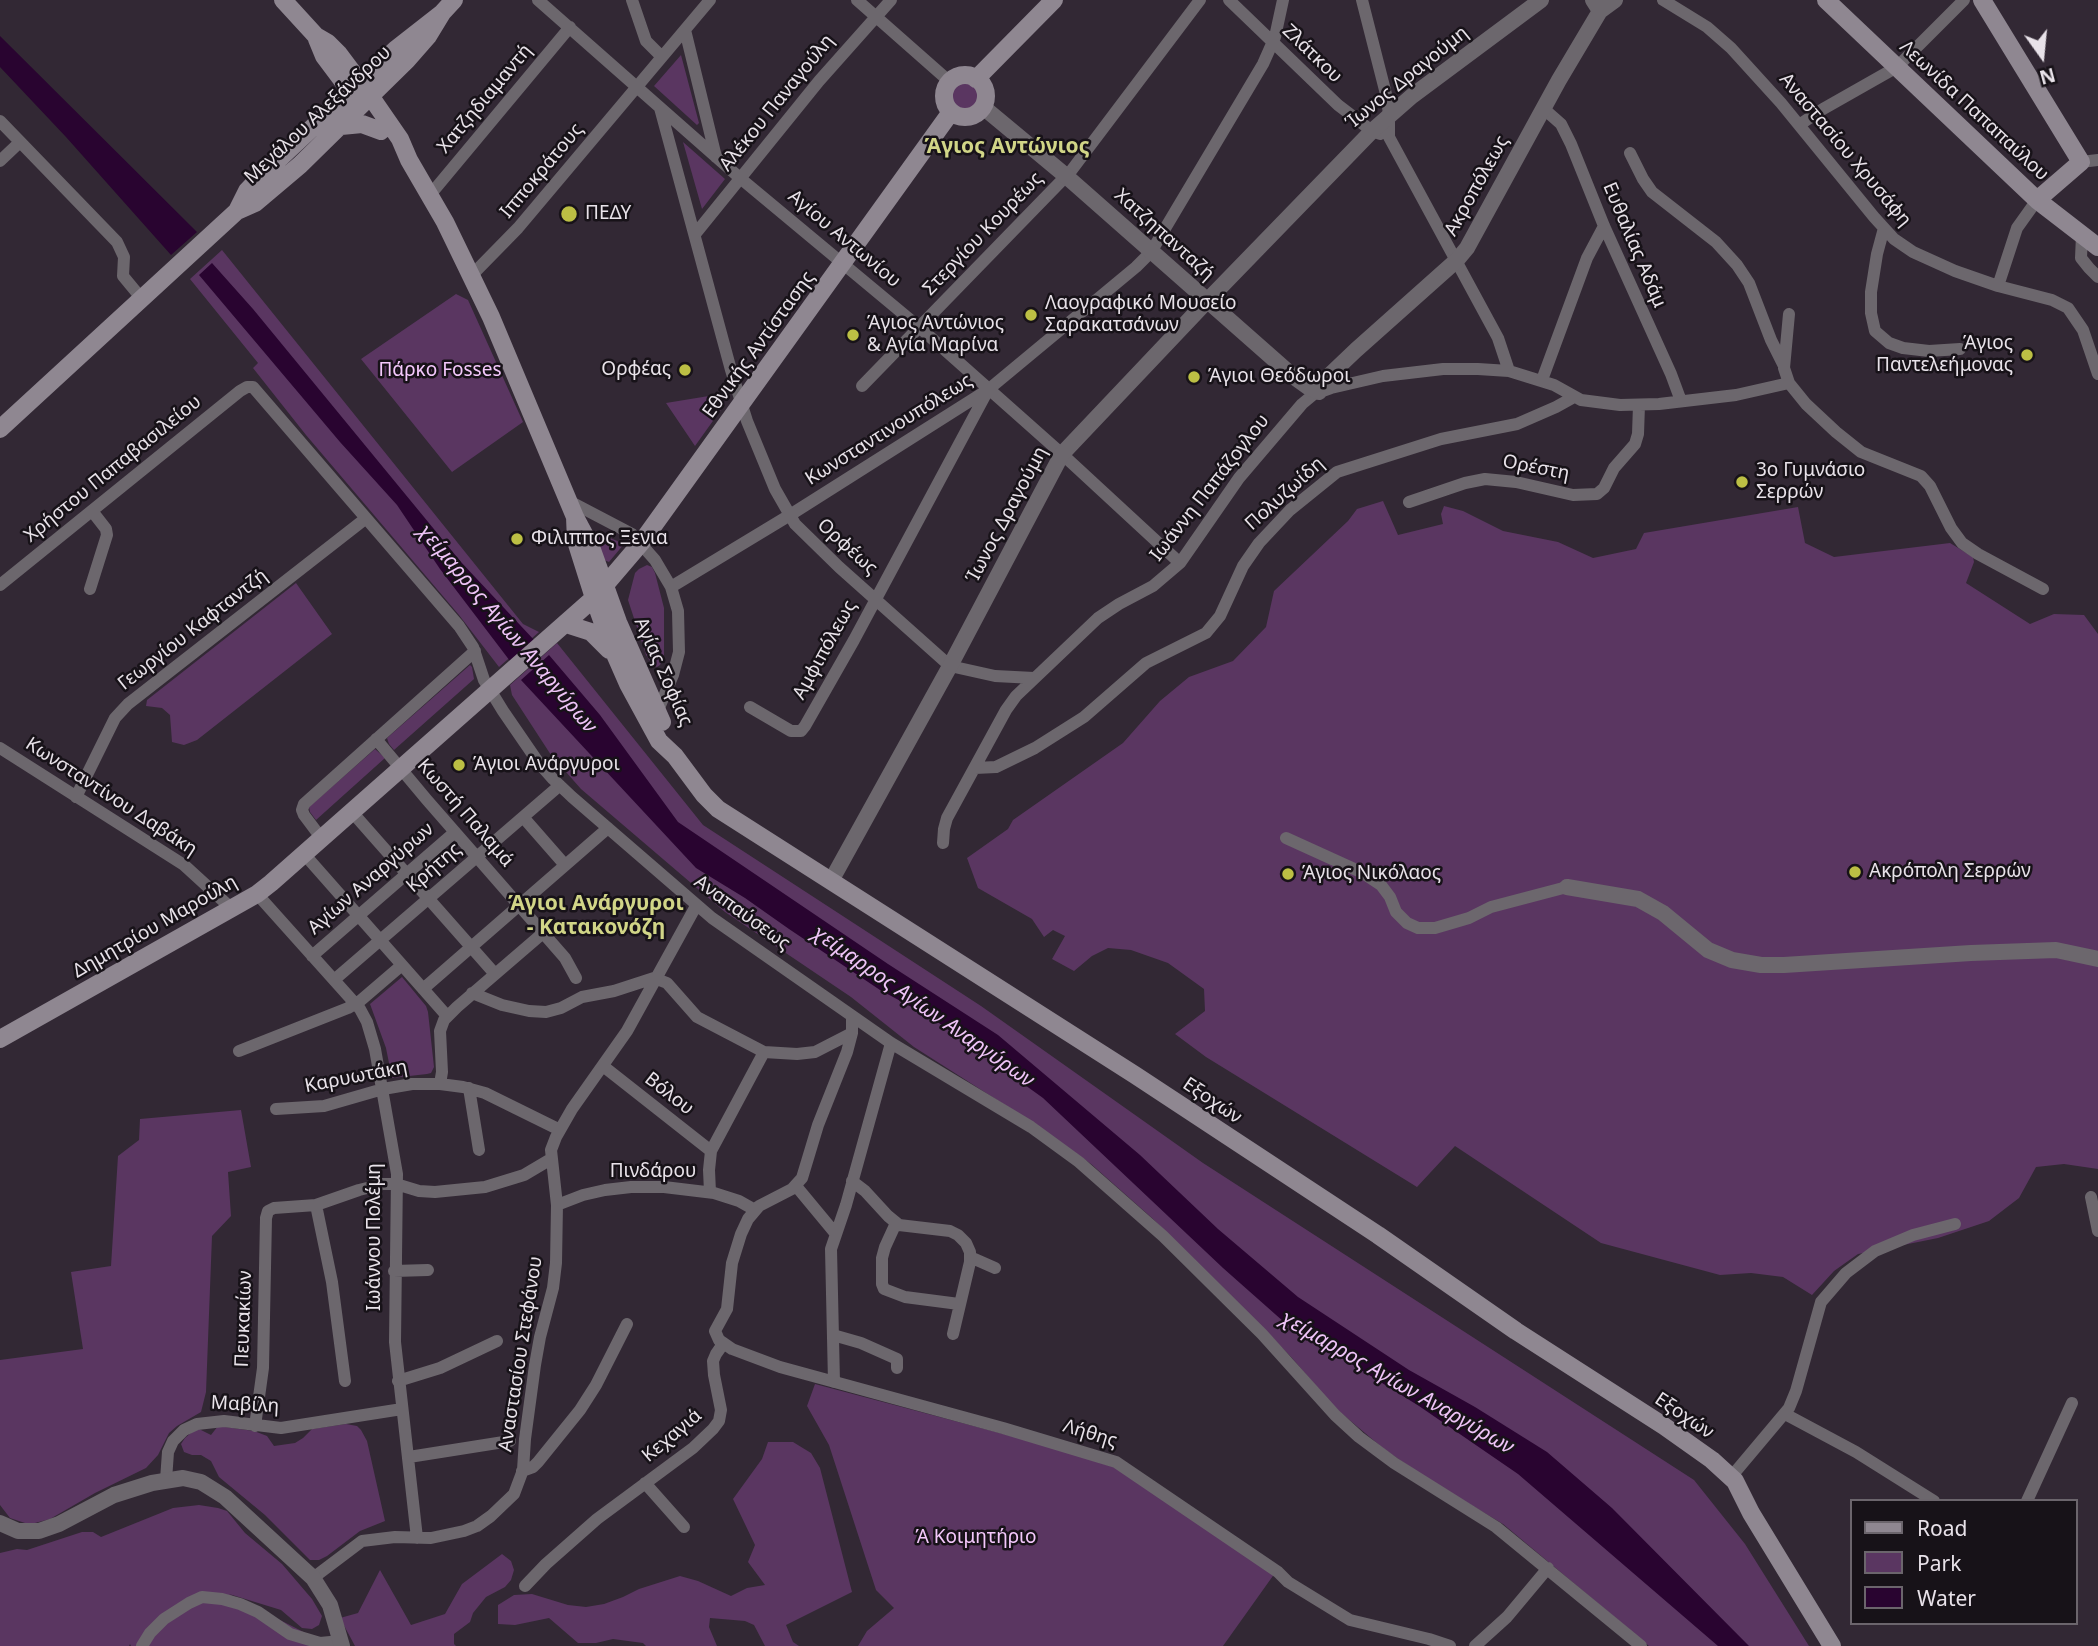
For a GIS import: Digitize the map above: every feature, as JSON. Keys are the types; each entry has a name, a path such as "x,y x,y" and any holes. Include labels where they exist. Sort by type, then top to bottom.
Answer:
{"main road":[{"name":"Αγίας Σοφίας","path":"284,0 316,36 338,53 381,131 391,145 409,160"},
{"path":"976,79 1054,0"},
{"name":"Λεωνίδα Παπαπαύλου","path":"1826,0 2037,200 2098,247"},
{"path":"1982,0 2089,161 2037,200"},
{"name":"Μεγάλου Αλεξάνδρου","path":"231,218 273,190 341,126 361,94 396,49 448,6"},
{"path":"965,76 976,79 983,85 986,94 983,107 975,115 957,116 947,107 944,97 946,87 955,78 965,76"},
{"name":"Αγίας Σοφίας","path":"361,94 400,139 472,275 572,509 591,547 599,593 616,659 662,746 676,756"},
{"name":"Μεγάλου Αλεξάνδρου","path":"231,218 247,191 361,94"},
{"name":"Εθνικής Αντίστασης","path":"599,593 641,543 742,405 951,112"},
{"path":"341,126 362,124 381,131"},
{"path":"0,429 231,218"},
{"path":"559,630 599,593"},
{"name":"Αγίας Σοφίας","path":"599,593 644,682 676,756"},
{"path":"559,630 591,632 616,659"},
{"name":"Δημητρίου Μαρούλη","path":"0,1039 257,894 305,855 559,630"},
{"name":"Εξοχών","path":"676,756 704,795 722,813 1066,1030 1378,1235 1516,1331 1712,1460 1731,1477 1832,1646"}],"street":[{"name":"Αγίου Αντωνίου","path":"538,0 740,178 919,327 1180,563"},
{"path":"632,0 646,41 662,57"},
{"name":"Ιπποκράτους","path":"472,275 518,228 710,0"},
{"path":"857,0 950,82"},
{"name":"Αλέκου Παναγούλη","path":"696,233 819,81 891,0"},
{"name":"Στεργίου Κουρέως","path":"862,387 1066,176 1200,0"},
{"name":"Ζλάτκου","path":"1229,0 1338,105 1371,131 1389,137"},
{"name":"Κωνσταντινουπόλεως","path":"671,587 989,389 1151,252 1263,64 1273,43 1283,0"},
{"path":"1362,0 1387,98 1389,137 1458,260 1503,348 1509,371"},
{"name":"Ίωνος Δραγούμη","path":"831,881 950,666 1062,454 1371,131 1541,0"},
{"path":"1596,5 1615,0"},
{"name":"Αναστασίου Χρυσάφη","path":"1663,0 1707,27 1721,39 1799,125 1894,239 1913,253 1964,274 2068,307 2083,330 2098,374"},
{"path":"1799,125 1897,67 1964,0"},
{"name":"Ακροπόλεως","path":"1317,391 1356,350 1458,260 1474,237 1544,109 1596,5"},
{"name":"Χατζηδιαμαντή","path":"430,195 570,27"},
{"path":"685,30 716,157"},
{"name":"Χατζηπανταζή","path":"983,107 1066,176 1294,377 1317,391"},
{"name":"Ορφέως","path":"660,108 742,405 764,463 790,515 812,542 950,666 995,676 1034,678"},
{"name":"Ευθαλίας Αδάμ","path":"1544,109 1556,119 1572,144 1604,226 1681,401"},
{"path":"0,121 117,242 123,253 123,276 142,299"},
{"path":"0,161 20,142"},
{"path":"1630,153 1652,192 1716,242 1737,265 1749,283 1774,349 1783,363"},
{"path":"1998,286 2017,228 2037,200"},
{"path":"1542,380 1587,258 1604,226"},
{"path":"1884,228 1871,292 1871,321 1876,334 1889,343 1913,350 1960,349"},
{"path":"2082,235 2081,258 2098,277"},
{"path":"1789,314 1784,373 1789,383 1814,412 1856,449 1917,473 1925,479 1962,543 2043,589"},
{"name":"Ιωάννη Παπάζογλου","path":"943,843 947,818 1009,704 1098,618 1153,586 1180,563 1252,462 1302,404 1317,391 1411,372 1478,369 1509,371 1542,380 1574,397 1602,403 1639,405 1735,395 1789,383"},
{"name":"Χρήστου Παπαβασιλείου","path":"0,585 240,391 251,387"},
{"name":"Αναπαύσεως","path":"251,387 261,395 459,626 475,651 481,671 496,686 532,754 559,786 696,906 852,1016 1031,1127 1079,1162 1163,1236 1262,1334 1353,1432 1400,1467 1496,1527 1641,1646"},
{"name":"Αμφιπόλεως","path":"750,707 791,731 801,731 854,640 989,389"},
{"name":"Πολυζωίδη","path":"975,768 996,767 1035,748 1084,717 1146,663 1206,633 1220,616 1243,566 1259,543 1304,497 1337,471 1441,439 1517,424 1574,397"},
{"name":"Ορέστη","path":"1409,502 1485,479 1516,482 1573,495 1597,494 1604,488 1614,468 1636,444 1639,405"},
{"path":"950,415 967,428"},
{"path":"572,509 622,527 641,543 655,560 671,587 678,608 679,640 671,681 657,711 656,736"},
{"path":"90,589 107,535 106,529 92,511"},
{"name":"Γεωργίου Καφταντζή","path":"76,797 121,710 365,519"},
{"path":"322,839 304,815 303,806 475,651"},
{"path":"644,682 671,681"},
{"name":"Κωστή Παλαμά","path":"376,739 568,962 576,978"},
{"name":"Κωνσταντίνου Δαβάκη","path":"0,748 184,865 231,908"},
{"name":"Κρήτης","path":"334,980 559,786"},
{"path":"352,812 495,974"},
{"path":"523,817 565,865"},
{"path":"423,989 608,828"},
{"name":"Αγίων Αναργύρων","path":"312,956 455,832"},
{"path":"1286,838 1363,873 1381,885 1396,912 1407,923 1418,928 1435,928 1469,918 1491,907 1567,887 1638,899 1663,913 1708,950 1732,960 1761,965 2056,950 2098,959"},
{"path":"305,855 447,1016"},
{"name":"Ιωάννου Πολέμη","path":"257,894 355,1004 364,1016 370,1032 383,1089 398,1185 394,1342 417,1538"},
{"name":"Αναστασίου Στεφάνου","path":"313,1578 362,1541 458,1533 477,1525 511,1498 522,1471 538,1350 554,1278 557,1205 551,1150 579,1098 627,1031 696,906"},
{"path":"440,1084 440,1031 447,1016 543,933"},
{"path":"239,1051 355,1004 402,965"},
{"path":"472,993 502,1005 545,1012 561,1008 579,998 656,978 669,985 694,1015 764,1052 814,1052 852,1033"},
{"path":"755,1210 796,1186 803,1177 818,1125 846,1057 852,1033 852,1016"},
{"path":"834,1382 830,1257 891,1042"},
{"name":"Πινδάρου","path":"710,1192 710,1152 764,1052"},
{"name":"Βόλου","path":"603,1066 710,1152"},
{"name":"Καρυωτάκη","path":"276,1109 324,1106 383,1089 412,1084 440,1084 469,1088 491,1096 560,1130"},
{"path":"469,1088 479,1150"},
{"path":"345,1381 332,1282 316,1205 372,1186 386,1184 435,1192 485,1186 524,1175 551,1159"},
{"path":"852,1181 896,1223 955,1233 966,1243 970,1257 953,1334"},
{"path":"796,1186 835,1233"},
{"name":"Πινδάρου","path":"557,1205 583,1195 620,1188 673,1188 710,1192 731,1198 755,1210"},
{"path":"2091,1197 2098,1231"},
{"name":"Πευκακίων","path":"255,1426 263,1368 265,1218 274,1208 316,1205"},
{"name":"Κεχαγιά","path":"525,1586 586,1528 698,1444 719,1421 721,1410 713,1366 714,1357 723,1345 716,1336 715,1328 727,1309 735,1249 755,1210"},
{"path":"896,1223 882,1258 884,1289 905,1297 959,1304"},
{"path":"1731,1477 1785,1415 1796,1391 1821,1303 1846,1273 1875,1251 1913,1235 1955,1224"},
{"path":"970,1257 995,1268"},
{"path":"394,1271 428,1270"},
{"path":"522,1471 538,1462 580,1410 627,1324"},
{"path":"833,1335 861,1343 897,1359 897,1368"},
{"path":"398,1381 440,1368 497,1341"},
{"name":"Λήθης","path":"723,1345 766,1363 1116,1462 1278,1572 1288,1582 1350,1620 1450,1646"},
{"path":"2027,1499 2072,1403"},
{"name":"Μαβίλη","path":"166,1479 170,1446 177,1436 200,1423 214,1421 281,1428 402,1409"},
{"path":"1785,1415 1856,1452 1931,1499"},
{"path":"409,1457 510,1441"},
{"path":"0,1523 18,1531 39,1531 59,1524 114,1495 166,1479 191,1479 201,1482 216,1490 313,1578 330,1605 342,1644 320,1643 290,1634 258,1612 240,1604 202,1597 164,1619 142,1646"},
{"path":"645,1483 684,1527"},
{"path":"1475,1646 1507,1617 1548,1568"}],"green space":[{"path":"681,55 699,123 697,125 654,86"},
{"path":"965,82 976,86 980,97 976,108 965,112 954,108 950,97 954,86"},
{"path":"683,142 725,179 702,209"},
{"path":"222,250 523,624 539,632 499,667 459,615 306,435 253,368 258,363 190,279"},
{"name":"Πάρκο Fosses","path":"456,294 468,300 523,422 452,472 361,359"},
{"path":"721,394 725,404 695,446 666,403"},
{"path":"1383,501 1398,535 1443,524 1441,514 1444,506 1463,511 1503,531 1558,542 1593,558 1636,549 1644,533 1798,507 1805,543 1834,557 1950,543 1973,557 1974,562 1966,583 2030,624 2054,614 2084,615 2098,634 2098,1169 2064,1164 2036,1167 2019,1198 1989,1221 1938,1238 1858,1254 1834,1271 1812,1295 1783,1277 1751,1273 1720,1275 1601,1243 1455,1146 1417,1187 1206,1057 1175,1034 1205,1011 1204,989 1168,963 1131,950 1108,948 1092,956 1074,971 1052,959 1065,936 1053,930 1044,937 1032,919 978,888 967,858 1008,829 1013,820 1123,743 1160,701 1189,677 1233,661 1266,627 1274,591 1348,521 1357,509"},
{"path":"592,530 624,544 609,562 604,560"},
{"path":"647,565 652,567 655,573 664,608 664,655 657,667 653,666 646,655 628,600 635,573"},
{"path":"296,583 332,634 197,740 184,745 172,742 170,715 162,708 146,706 147,700"},
{"path":"557,643 703,825 981,1006 1203,1163 1694,1480 1745,1544 1809,1646 1649,1646 1503,1524 1429,1480 1384,1449 1334,1407 1265,1330 1152,1218 1091,1164 1030,1121 914,1047 851,997 725,912 581,789 551,755 512,695 510,685"},
{"path":"470,665 474,679 394,750 387,738"},
{"path":"375,749 385,758 316,820 309,807"},
{"path":"402,977 426,1006 434,1067 431,1073 392,1078 386,1048 370,1004"},
{"path":"241,1110 251,1167 228,1172 231,1216 212,1236 206,1392 201,1412 169,1433 158,1455 146,1468 50,1519 25,1523 10,1518 0,1505 0,1360 83,1349 71,1272 111,1266 118,1156 139,1140 140,1119"},
{"name":"Ά Κοιμητήριο","path":"815,1384 1034,1442 1117,1468 1275,1573 1223,1646 858,1646 867,1631 894,1608 876,1590 829,1445 807,1406"},
{"path":"346,1424 357,1426 367,1441 385,1521 360,1531 319,1560 310,1560 265,1515 219,1477 211,1461 201,1455 184,1452 181,1444 193,1431 199,1429 211,1435 218,1426 254,1431 267,1436 274,1446 295,1443 312,1429"},
{"path":"768,1442 793,1442 811,1453 820,1468 852,1592 786,1625 793,1642 799,1646 765,1646 754,1625 745,1621 710,1618 709,1627 717,1646 646,1646 643,1643 613,1639 578,1643 549,1618 515,1625 498,1624 498,1605 514,1595 532,1594 568,1605 586,1607 604,1604 680,1576 731,1596 747,1588 765,1585 748,1562 755,1545 733,1499 762,1459"},
{"path":"199,1505 227,1511 245,1533 282,1564 312,1599 322,1616 319,1625 312,1629 302,1628 281,1610 229,1594 331,1646 0,1646 0,1553 27,1550 82,1532 93,1532 101,1537 173,1508"},
{"path":"502,1554 511,1561 514,1570 511,1580 505,1587 486,1597 473,1613 470,1622 454,1634 456,1646 355,1646 340,1618 358,1613 380,1570 411,1625 445,1614 462,1584"}],"water":[{"path":"0,36 197,232 171,255 0,67"},
{"name":"χείμαρρος Αγίων Αναργύρων","path":"212,263 461,562 535,641 510,661 440,569 397,505 199,275"},
{"name":"χείμαρρος Αγίων Αναργύρων","path":"549,655 600,715 678,822 998,1035 1140,1155 1218,1229 1298,1297 1409,1370 1547,1452 1612,1508 1749,1646 1718,1646 1518,1474 1419,1406 1284,1322 1043,1098 932,1018 880,990 696,868 521,680"}],"place":[{"name":"ΠΕΔΥ","path":"569,214"},
{"name":"Λαογραφικό Μουσείο Σαρακατσάνων","path":"1031,315"},
{"name":"Άγιος Αντώνιος & Αγία Μαρίνα","path":"853,335"},
{"name":"Άγιος Παντελεήμονας","path":"2027,355"},
{"name":"Ορφέας","path":"685,370"},
{"name":"Άγιοι Θεόδωροι","path":"1194,377"},
{"name":"3ο Γυμνάσιο Σερρών","path":"1742,482"},
{"name":"Φιλιππος Ξενια","path":"517,539"},
{"name":"Άγιοι Ανάργυροι","path":"459,765"},
{"name":"Ακρόπολη Σερρών","path":"1855,872"},
{"name":"Άγιος Νικόλαος","path":"1288,874"}],"district":[{"name":"Άγιος Αντώνιος","path":"1007,147"},
{"name":"Άγιοι Ανάργυροι - Κατακονόζη","path":"596,916"}]}
